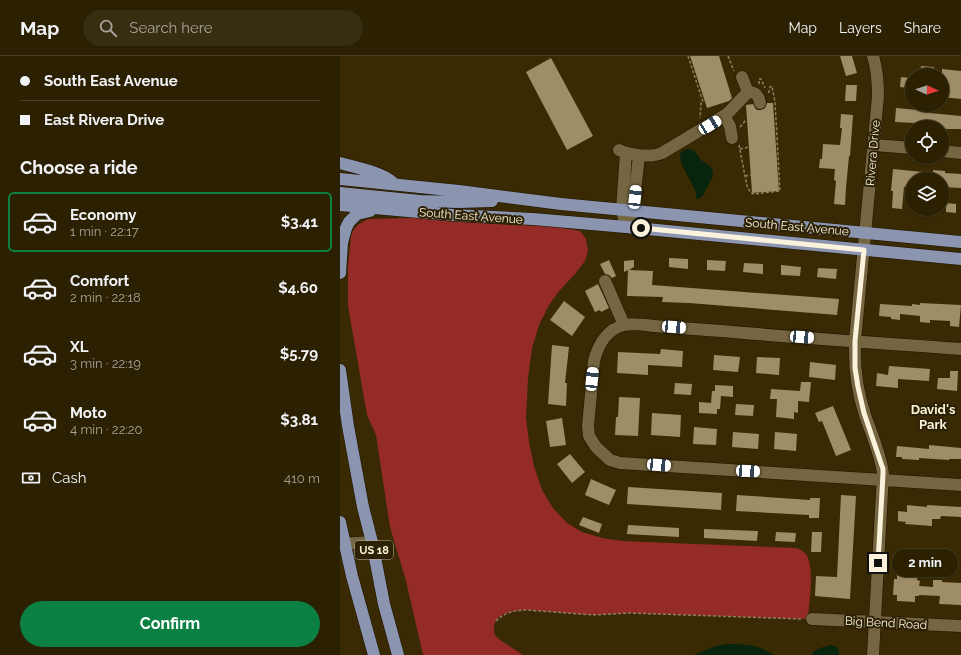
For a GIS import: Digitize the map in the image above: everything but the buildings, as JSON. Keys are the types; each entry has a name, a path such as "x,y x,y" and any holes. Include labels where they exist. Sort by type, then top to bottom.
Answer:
{"main road":[{"path":"340,163 380,175 394,184"},
{"name":"South East Avenue","path":"340,179 459,191 627,211 961,242"},
{"path":"340,193 420,201 447,202 526,199"},
{"name":"South East Avenue","path":"340,205 453,215 626,227 961,259"},
{"path":"340,273 342,243 345,230 349,222 357,214 383,209"},
{"name":"US 18","path":"340,370 351,445 363,507 372,542 384,604 398,655"},
{"path":"340,408 351,445"},
{"name":"US 18","path":"340,522 342,544 374,655"}],"street":[{"name":"Rivera Drive","path":"873,56 876,67 878,96 855,341 858,387 864,413 883,469 873,655"},
{"path":"626,227 627,211 622,151 652,156 662,153 755,97 742,77"},
{"path":"724,116 730,126 735,141"},
{"path":"874,145 905,147"},
{"path":"949,152 961,153"},
{"path":"627,211 639,155"},
{"path":"605,281 624,325"},
{"path":"961,349 644,325 624,325 607,336 599,346 594,361 588,426 589,436 596,447 610,460 620,463 961,485"},
{"path":"342,544 372,542"},
{"name":"Big Bend Road","path":"812,619 961,626"}],"path":[{"path":"688,56 703,102 700,105 701,130"},
{"path":"735,141 740,149 747,186 752,194 780,192 775,102 772,86 770,86 769,92 767,92 759,79 760,91 755,97"},
{"path":"740,149 749,148"},
{"path":"745,176 751,175"},
{"path":"496,621 505,614 520,610 593,615 629,613 812,619"}],"shaded area":[{"path":"688,149 693,150 700,159 712,168 713,176 702,197 696,199 696,192 681,163 680,153"},
{"path":"417,218 457,222 557,227 580,231 586,239 588,251 585,261 549,305 539,325 532,348 528,378 526,418 534,466 542,490 553,508 567,523 582,532 602,538 622,541 796,548 805,553 810,564 811,588 808,619 629,613 593,615 528,610 503,615 496,621 494,626 495,635 500,640 523,655 423,655 406,581 390,527 376,435 367,415 348,306 348,266 351,236 354,229 368,219"},
{"path":"728,644 752,646 763,649 774,655 694,655 716,646"},
{"path":"831,645 838,648 839,655 811,655 817,649"}],"district":[{"name":"David's Park","path":"933,416"}],"route":[{"path":"641,228 864,250 855,341 855,368 864,413 883,469 878,563"}]}
